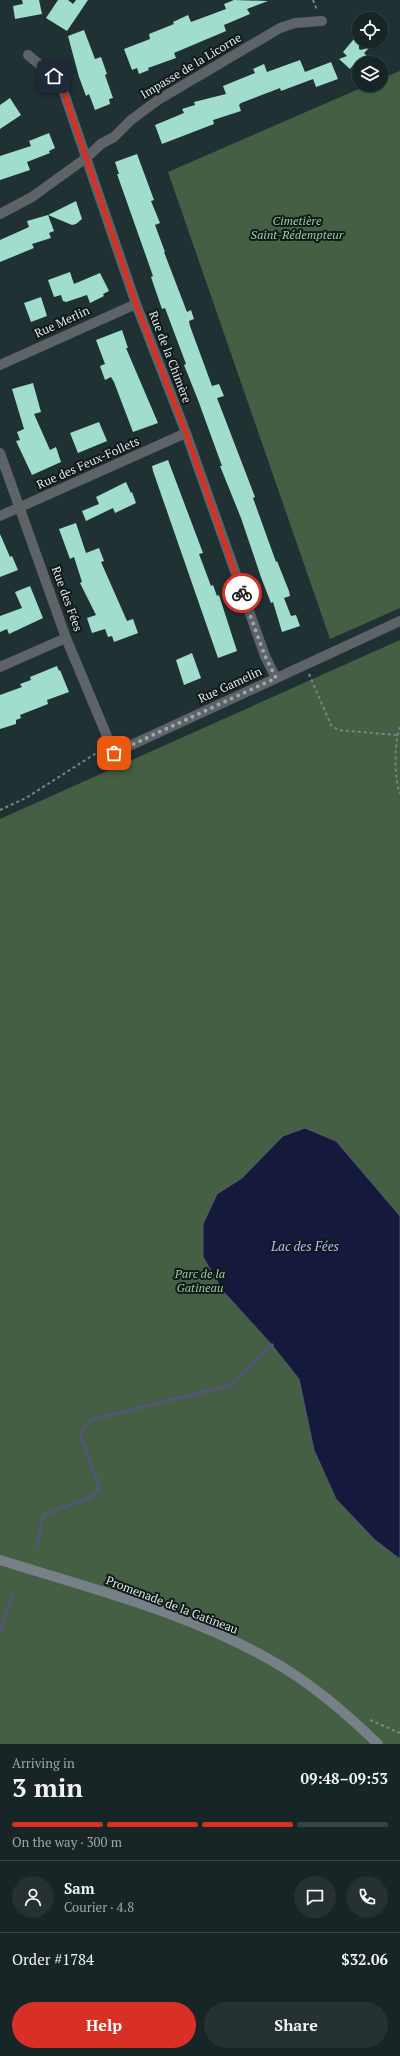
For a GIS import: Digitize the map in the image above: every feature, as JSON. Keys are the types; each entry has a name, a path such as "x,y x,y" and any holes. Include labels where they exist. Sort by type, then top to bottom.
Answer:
{"street":[{"name":"Impasse de la Licorne","path":"0,214 32,197 86,158 101,144 114,137 132,120 158,100 280,28 296,22 322,21"},
{"name":"Rue de la Chimère","path":"28,55 54,76 62,87 136,304 186,433 265,656 276,678"},
{"name":"Rue Merlin","path":"0,365 136,304"},
{"name":"Rue des Feux-Follets","path":"0,516 111,468 186,433"},
{"name":"Rue des Fées","path":"0,453 66,638 114,753"},
{"name":"Rue Gamelin","path":"114,753 400,621"},
{"path":"0,667 66,638"},
{"name":"Promenade de la Gatineau","path":"0,1560 161,1612 246,1648 301,1679 334,1704 378,1744"}],"path":[{"path":"305,665 331,725 338,730 397,735"},
{"path":"400,727 397,735 396,758 398,788 400,794"},
{"path":"0,810 26,798 98,752 114,753"}],"green space":[{"name":"Cimetière Saint-Rédempteur","path":"400,71 400,608 330,639 168,172 352,92 388,92 388,76"},
{"name":"Parc de la Gatineau","path":"400,640 400,1744 0,1744 0,819"}],"water":[{"name":"Lac des Fées","path":"305,1128 336,1141 400,1216 400,1559 375,1540 336,1499 314,1450 299,1379 272,1345 223,1291 203,1257 203,1224 217,1194 242,1178 283,1136"}],"building":[{"path":"22,0 39,0 42,14 15,19 13,6 23,4"},
{"path":"58,0 68,0 73,4 76,0 88,0 67,31 46,18"},
{"path":"234,0 268,1 247,9 250,14 224,25 226,31 174,53 176,58 148,68 149,70 139,74 137,68 132,70 124,49 150,39 149,34 174,24 173,22 188,15 191,22 226,9 224,4"},
{"path":"84,30 95,59 101,57 107,74 105,75 113,98 109,99 110,104 95,110 89,94 86,96 79,77 68,36"},
{"path":"352,41 352,48 359,48 361,50 369,48 364,53 367,56 352,56 352,67 350,69 339,59 347,56 343,52"},
{"path":"300,60 305,72 331,62 338,79 316,87 313,79 281,91 280,88 241,103 239,105 241,111 213,120 214,124 162,144 155,125 184,113 182,109 195,105 194,102 226,94 223,86 255,73 253,69 264,64 267,72"},
{"path":"10,98 21,115 0,129 0,105"},
{"path":"49,133 55,148 49,151 50,153 27,162 30,170 0,180 0,156 31,146 29,141"},
{"path":"137,154 154,200 151,201 160,223 155,225 164,252 187,312 191,310 194,319 189,321 190,326 212,386 219,384 224,396 217,398 255,497 253,498 276,562 277,561 289,591 290,596 284,598 291,616 296,615 300,626 282,632 273,602 271,603 262,580 241,518 220,466 222,466 184,365 186,364 165,308 162,309 151,277 153,276 117,174 119,174 115,162"},
{"path":"76,201 82,219 76,224 72,225 48,215"},
{"path":"48,215 54,231 49,233 51,238 32,244 34,248 0,262 0,240 29,227 27,221"},
{"path":"70,272 74,284 100,273 109,291 103,294 104,296 90,303 87,295 66,302 63,301 61,295 54,297 48,280"},
{"path":"41,297 47,316 31,322 24,303"},
{"path":"122,330 128,348 126,348 158,423 133,432 114,382 111,377 105,380 100,366 105,364 96,340"},
{"path":"33,383 41,412 34,414 50,450 56,447 61,462 32,475 16,441 20,440 17,432 24,429 12,389"},
{"path":"99,422 107,441 78,453 70,433"},
{"path":"168,460 203,553 199,554 211,586 213,585 217,596 219,595 237,651 218,658 153,471 152,466"},
{"path":"126,482 136,503 115,513 113,508 86,521 82,511 99,504 96,497"},
{"path":"76,523 86,553 99,548 104,561 101,562 127,621 133,619 138,633 114,642 112,636 108,637 105,629 92,633 87,618 96,615 80,583 82,582 74,557 70,559 59,529"},
{"path":"0,534 10,557 12,556 18,570 0,577"},
{"path":"30,586 43,618 9,634 7,629 0,632 0,616 22,608 15,592"},
{"path":"192,653 201,678 184,685 176,660"},
{"path":"57,666 69,692 47,700 48,704 20,715 21,718 16,720 16,724 0,729 0,695 22,687 20,684 31,680 30,677"}],"waterway":[{"path":"37,1545 43,1515 92,1497 99,1487 80,1434 90,1420 232,1385 272,1345"},
{"path":"0,1632 13,1593"}],"way so far":[{"path":"114,753 276,678 265,656 242,593"}],"route":[{"path":"54,76 62,87 136,304 186,433 242,593"}]}
